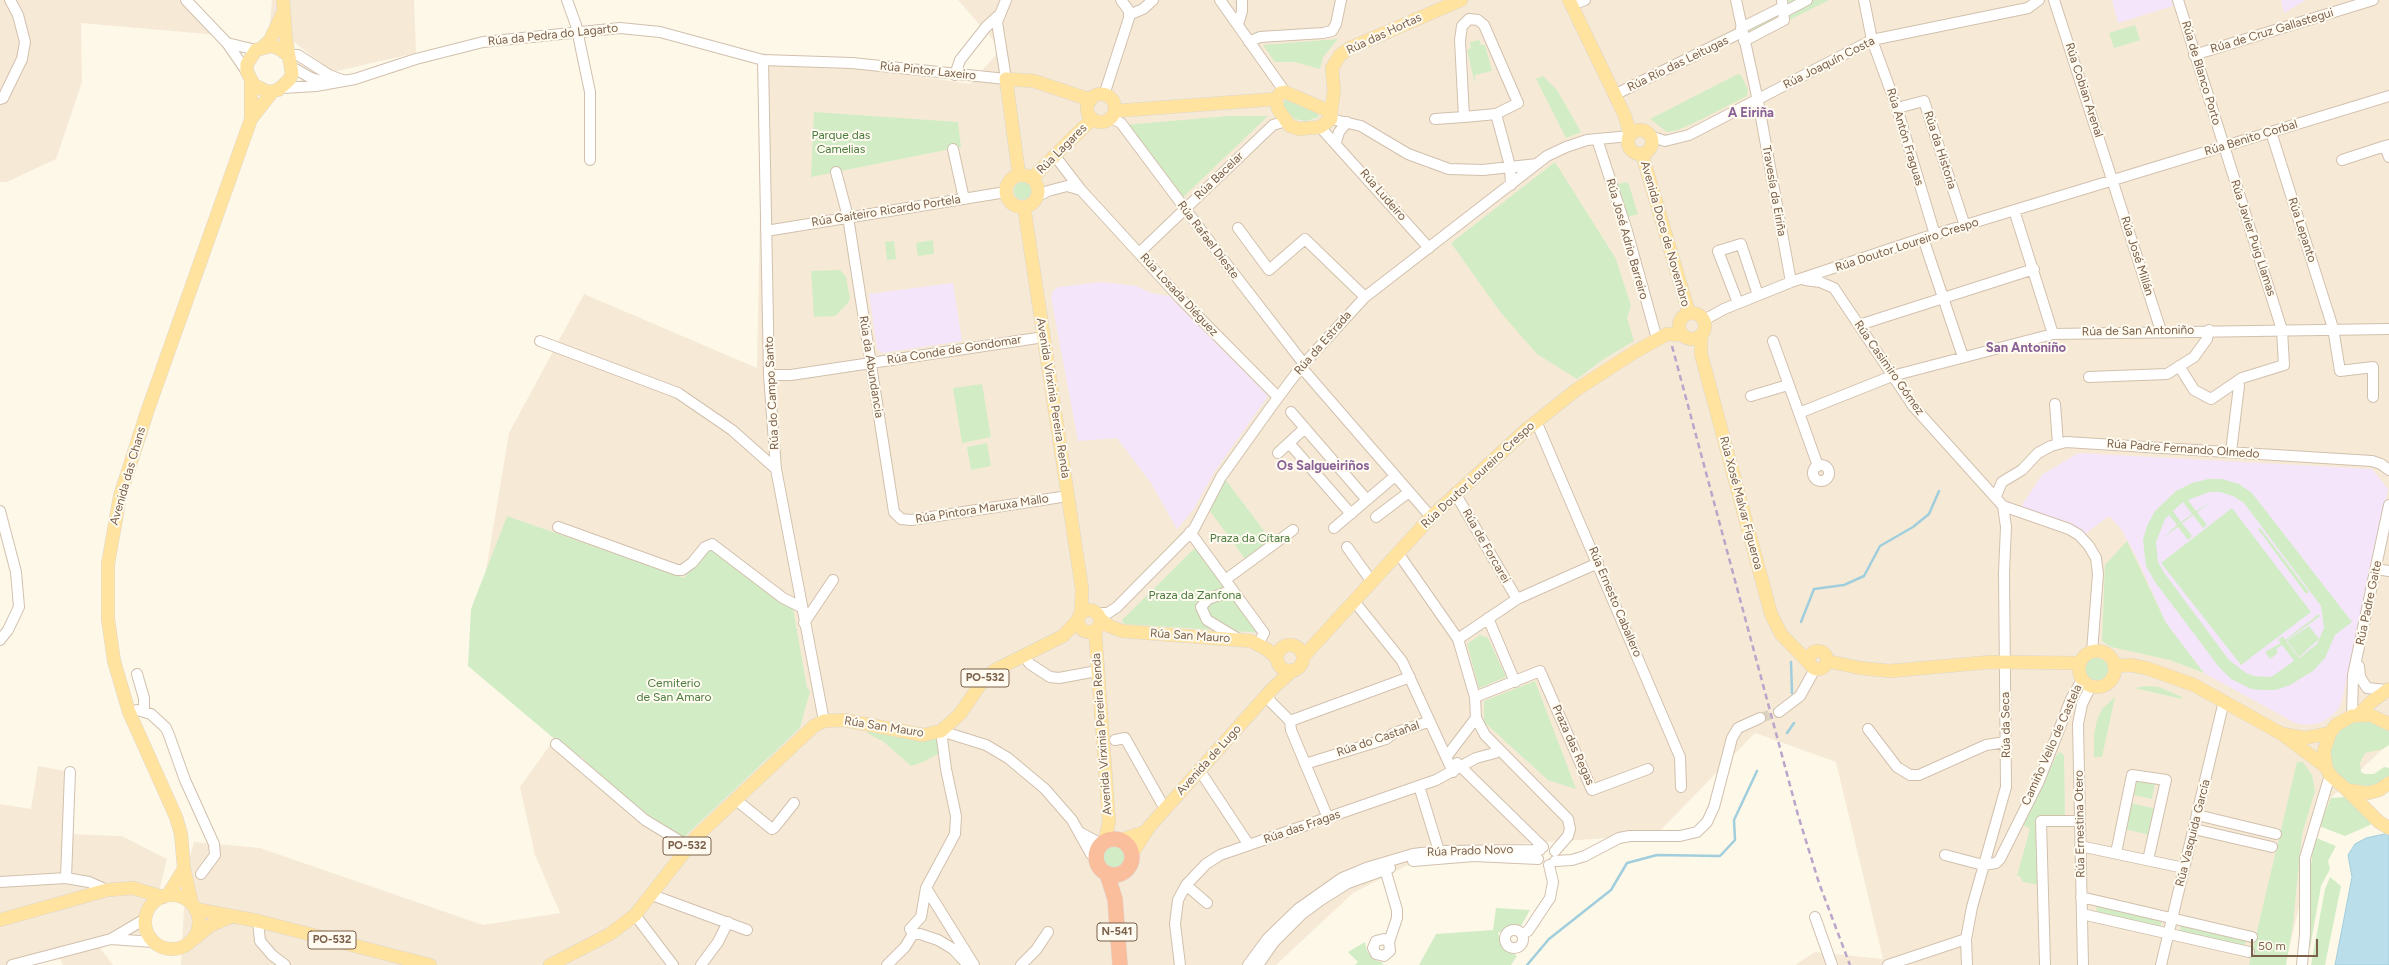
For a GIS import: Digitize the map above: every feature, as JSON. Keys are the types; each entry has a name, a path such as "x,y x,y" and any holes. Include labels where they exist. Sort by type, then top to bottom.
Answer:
{"highway":[{"path":"1114,874 1098,867 1108,844 1129,846 1132,854"},
{"name":"N-541","path":"1120,965 1114,874 1128,869 1132,854"}],"main road":[{"name":"Rúa das Hortas","path":"1328,120 1334,91 1332,68 1340,55 1350,48 1461,0"},
{"path":"1571,3 1625,116 1638,135 1651,148 1642,154 1634,153 1629,147 1638,135"},
{"name":"Avenida das Chans","path":"193,906 184,865 181,834 176,816 129,712 114,661 108,619 108,564 115,515 139,434 251,119 247,64 273,34 283,6"},
{"name":"Avenida das Chans","path":"251,119 289,80 290,61 283,6"},
{"path":"259,49 278,48 290,61"},
{"path":"249,77 260,90 278,90"},
{"path":"1006,79 1019,175"},
{"name":"Rúa Pintor Laxeiro","path":"1006,79 1034,81 1091,100"},
{"path":"1113,115 1112,99 1104,95 1097,95 1091,100 1088,108 1092,119 1100,122 1113,115 1280,96 1328,120"},
{"path":"1280,96 1278,109 1290,126 1299,129 1328,120"},
{"name":"Rúa Lagares","path":"1032,178 1092,119"},
{"name":"Avenida Doce de Novembro","path":"1642,154 1689,313"},
{"path":"1019,175 1032,178 1038,187 1038,196 1033,204 1024,208 1014,205 1006,192 1011,179 1019,175"},
{"name":"Avenida Virxinia Pereira Renda","path":"1024,208 1082,589 1091,622 1095,646 1109,822 1108,844"},
{"path":"1689,313 1697,314 1704,320 1705,328 1691,336 1679,328 1680,320 1689,313"},
{"name":"Rúa Doutor Loureiro Crespo","path":"1303,657 1431,517 1455,493 1536,421 1576,390 1657,339 1671,333 1691,336"},
{"name":"Rúa Xosé Malvar Figueroa","path":"1691,336 1700,351 1771,614 1781,634 1796,649 1813,661"},
{"name":"Rúa San Mauro","path":"550,965 610,934 635,915 652,895 688,846 806,731 824,721 844,720 923,735 941,731 960,714 984,678 995,670 1046,646 1091,622 1111,633 1122,631 1240,640 1258,644 1282,646"},
{"name":"Rúa San Mauro","path":"1258,644 1278,662"},
{"path":"1294,645 1300,650 1303,657 1300,665 1293,670 1286,670 1278,662 1278,652 1282,646 1294,645"},
{"path":"1813,661 1823,667 1827,661 1860,668 1890,671 2005,662 2080,662 2092,652 2106,654 2114,666 2110,681 2101,687 2086,683 2079,670 2080,662"},
{"name":"Avenida de Lugo","path":"1270,691 1279,675 1278,662"},
{"path":"2114,666 2130,665 2156,671 2194,685 2282,734 2328,771 2384,825"},
{"name":"Avenida de Lugo","path":"1132,854 1145,832 1165,809 1270,691 1293,670"},
{"path":"2328,771 2324,751 2330,733 2340,722 2355,715 2388,689"},
{"path":"2355,715 2370,715 2389,724"},
{"path":"2282,734 2305,738 2330,733"},
{"path":"2347,790 2368,793 2379,790 2389,784"},
{"path":"1108,844 1145,832"},
{"path":"184,865 165,896 150,906 146,916 146,927 153,942 160,946 175,949 189,942 211,925 233,916"},
{"path":"133,888 146,916"},
{"path":"0,920 107,890 133,888 165,896 181,897 193,906 198,927 189,942"},
{"name":"PO-532","path":"193,906 430,965"}],"street":[{"path":"0,99 3,98 22,59 25,42 18,15 10,0"},
{"path":"186,0 227,43 249,77"},
{"path":"567,0 590,92 590,160"},
{"path":"955,75 960,60 986,27 998,16 1006,0"},
{"path":"1104,95 1129,14 1121,0"},
{"path":"1129,14 1143,9 1153,0"},
{"path":"1220,0 1249,42 1280,96"},
{"path":"1238,25 1242,11 1242,0"},
{"path":"1249,42 1260,37 1323,33 1332,31 1336,24 1341,0"},
{"path":"1571,3 1585,0"},
{"name":"Travesía da Eiriña","path":"1736,0 1742,34 1758,101 1796,281"},
{"name":"Rúa Río das Leitugas","path":"1614,95 1742,34 1783,6 1807,0"},
{"name":"Rúa Antón Fraguas","path":"1864,0 1872,40 1897,108 1935,235"},
{"name":"Rúa Joaquín Costa","path":"1638,135 1665,141 1673,141 1689,135 1758,101 1872,40 2028,8 2040,0"},
{"name":"Rúa Cobian Arenal","path":"2054,0 2113,180"},
{"name":"Rúa de Blanco Porto","path":"2178,0 2224,147"},
{"name":"Rúa de Cruz Gallastegui","path":"2194,55 2373,0"},
{"path":"998,16 998,28 1006,79"},
{"path":"1435,119 1464,117 1496,114 1518,103 1484,25 1478,20 1468,19 1462,26 1460,40 1464,117"},
{"name":"Rúa da Pedra do Lagarto","path":"278,90 345,81 464,46 620,28 638,28 763,60"},
{"path":"227,43 259,49"},
{"path":"290,61 298,54 329,75 345,81"},
{"name":"Rúa Pintor Laxeiro","path":"763,60 852,63 955,75 1006,79"},
{"name":"Rúa do Campo Santo","path":"763,60 769,375 776,469 804,623 824,721"},
{"name":"Rúa da Pedra do Lagarto","path":"290,61 311,78 329,83"},
{"name":"Rúa Benito Corbal","path":"2113,180 2389,96"},
{"name":"Rúa da Historia","path":"1897,108 1924,101 1965,226"},
{"path":"1496,114 1510,166 1511,185"},
{"name":"Rúa Rafael Dieste","path":"1113,115 1121,123 1303,365 1431,517"},
{"path":"1611,137 1620,131 1625,116"},
{"path":"1328,120 1347,122 1361,126 1408,154 1449,168 1483,170 1537,164"},
{"name":"Rúa Ludeiro","path":"1328,120 1336,142 1429,248"},
{"name":"Rúa Bacelar","path":"1139,253 1273,125 1286,121"},
{"path":"1336,142 1339,132 1347,122"},
{"name":"Rúa Lepanto","path":"2271,132 2334,328 2340,370 2374,367 2373,397"},
{"name":"Rúa da Estrada","path":"1091,622 1117,607 1190,532 1202,516 1221,476 1278,398 1303,365 1365,296 1537,164 1566,147 1597,139 1638,135"},
{"name":"Rúa José Adrio Barreiro","path":"1597,139 1627,231 1657,339"},
{"path":"2342,160 2387,145 2389,157"},
{"name":"Rúa Javier Puig Llamas","path":"2179,366 2194,390 2211,400 2242,378 2284,365 2282,330 2224,147"},
{"path":"953,149 964,198"},
{"name":"Rúa Losada Diéguez","path":"1055,156 1081,190 1180,298 1278,398"},
{"name":"Rúa da Abundancia","path":"836,172 848,217 891,503 897,516"},
{"name":"Rúa Doutor Loureiro Crespo","path":"1704,320 1738,303 1796,281 1923,238 2113,180"},
{"name":"Rúa José Millán","path":"2113,180 2161,331"},
{"path":"1038,196 1048,191 1067,186 1081,190"},
{"name":"Rúa Gaiteiro Ricardo Portela","path":"766,231 1006,192"},
{"path":"2014,210 2034,269 2053,334"},
{"path":"1238,228 1269,270 1305,238 1365,296"},
{"path":"1923,238 1962,357"},
{"path":"1738,303 1718,252 1741,244 1758,295"},
{"path":"1859,325 1942,297 2034,269"},
{"name":"Rúa Casimiro Gómez","path":"1796,281 1820,282 1834,288 1892,376 1920,415 1996,496 2003,506"},
{"name":"Rúa de San Antoniño","path":"1799,414 1892,376 2053,334 2209,330 2389,328"},
{"path":"2089,377 2167,374 2194,358 2207,339 2209,330"},
{"name":"Rúa Conde de Gondomar","path":"769,375 791,375 1044,337"},
{"path":"540,341 678,393 732,430 776,469"},
{"path":"1773,341 1818,466"},
{"path":"1751,396 1788,386"},
{"path":"2232,452 2239,386"},
{"path":"2055,404 2058,444"},
{"path":"1291,412 1367,500"},
{"name":"Rúa Ernesto Caballero","path":"1536,421 1680,757 1681,787"},
{"path":"1278,453 1305,428"},
{"path":"1289,443 1351,514"},
{"name":"Rúa Padre Fernando Olmedo","path":"1996,496 2002,482 2022,470 2038,453 2058,444 2110,444 2372,461 2381,464 2389,470"},
{"path":"1334,528 1395,476"},
{"path":"1376,517 1409,492"},
{"name":"Rúa de Forcarei","path":"1455,493 1517,599"},
{"name":"Rúa Pintora Maruxa Mallo","path":"897,516 911,520 1068,496"},
{"name":"Rúa Padre Gaite","path":"2355,715 2354,675 2389,505"},
{"path":"2003,506 2069,529 2079,535 2089,546 2096,558 2098,574 2092,652"},
{"name":"Rúa da Seca","path":"1968,965 1966,939 1983,865 2004,798 2007,774 2004,573 2006,527 2003,506"},
{"path":"0,510 16,572 19,607 8,630 0,640"},
{"path":"558,527 677,570 682,570 692,563 705,547 712,544 783,598 801,607"},
{"path":"1225,580 1293,530"},
{"path":"1190,532 1264,633 1258,644"},
{"path":"1347,547 1372,582"},
{"path":"1398,553 1458,639 1475,697 1476,718 1485,735 1568,819 1570,829 1568,836 1553,859"},
{"path":"1458,639 1517,599 1598,563"},
{"path":"2376,569 2389,572"},
{"path":"804,623 833,580"},
{"path":"1233,590 1208,599 1201,607 1207,620 1240,640"},
{"path":"1354,601 1402,661 1428,722 1447,756 1457,769 1514,820 1540,852 1541,863 1553,859 1572,860 1585,856 1619,838 1630,836 1680,836 1697,832 1707,822 1714,807 1732,738 1738,728 1760,718"},
{"path":"1488,618 1515,682"},
{"name":"Rúa Padre Gaite","path":"2358,654 2360,677 2363,684 2375,690 2388,689"},
{"path":"1024,656 1030,664 1050,677 1059,678 1097,671"},
{"path":"1779,712 1800,696 1813,661"},
{"name":"Praza das Regas","path":"1475,697 1540,671 1592,790 1648,769"},
{"path":"137,674 144,698 144,711"},
{"path":"1290,721 1410,677"},
{"name":"Rúa Ernestina Otero","path":"2083,965 2078,724 2086,683"},
{"name":"Camiño Vello de Castela","path":"1983,865 1996,863 2000,859 2039,781 2061,728 2071,699 2086,683"},
{"path":"1270,691 1271,702 1290,721 1290,730 1328,818"},
{"name":"Rúa Vasquida García","path":"2161,965 2224,701"},
{"path":"129,712 144,711 151,714 166,728 185,780 214,844 215,855 201,874"},
{"path":"1447,756 1476,718"},
{"name":"Rúa do Castañal","path":"1305,764 1386,739 1394,733 1428,722"},
{"path":"2061,728 2070,723 2078,724"},
{"path":"1868,729 1897,766 1910,775 1919,776 1986,745 2006,742"},
{"path":"913,934 910,929 920,917 926,888 951,845 956,825 941,731 986,745 1008,758 1045,789 1072,820 1081,833 1108,844"},
{"path":"1115,740 1125,738 1165,809"},
{"path":"556,744 645,820 688,846"},
{"name":"Rúa das Fragas","path":"1180,965 1174,916 1178,900 1186,885 1206,864 1220,855 1419,786 1484,755 1495,753 1496,746"},
{"path":"1200,771 1249,845"},
{"path":"2302,965 2305,934 2305,858 2328,771"},
{"path":"66,878 70,772"},
{"path":"2116,853 2132,774 2166,780 2148,860"},
{"path":"1419,786 1439,850"},
{"path":"735,799 772,829 776,827 794,803"},
{"path":"2197,815 2276,834"},
{"path":"1514,820 1514,826 1525,836 1525,843 1521,850"},
{"path":"2044,965 2041,821 2080,821"},
{"path":"2194,829 2272,847"},
{"path":"2080,846 2184,868"},
{"path":"1522,934 1528,931 1550,898 1553,882 1553,859 1550,847 1540,852"},
{"name":"Rúa Prado Novo","path":"1248,965 1268,938 1286,919 1318,894 1342,878 1383,862 1439,850 1521,850 1540,852"},
{"name":"Rúa Prado Novo","path":"1258,965 1274,942 1302,914 1348,884 1385,869 1414,861 1440,858 1507,856 1540,852"},
{"path":"1945,855 1983,865"},
{"path":"1385,869 1397,910 1396,926 1389,942"},
{"path":"0,882 66,878 89,882 107,890"},
{"path":"1186,885 1207,903"},
{"path":"926,888 974,965"},
{"path":"652,895 747,930"},
{"path":"2081,897 2171,920 2252,937"},
{"path":"2082,914 2249,952"},
{"path":"635,915 673,965"},
{"path":"12,965 111,939 146,916"},
{"path":"1814,917 1832,965"},
{"path":"258,921 260,941 272,955 285,965"},
{"path":"701,965 718,942 728,922"},
{"path":"1021,965 1036,950 1048,932"},
{"path":"887,965 905,947 913,934"},
{"path":"913,934 920,934 938,940 953,949 968,965"},
{"path":"111,939 153,942"},
{"path":"1888,965 1966,939"}],"shaded area":[{"path":"0,0 185,0 218,35 81,23 82,82 56,159 7,182 0,182"},
{"path":"272,0 414,0 416,53 333,72 270,24"},
{"path":"958,0 2389,0 2389,743 2331,798 2319,826 2285,965 1795,965 1815,952 1883,959 1836,762 1755,733 1656,835 1439,849 1353,893 1276,965 181,965 186,870 194,842 260,848 483,925 560,913 535,855 520,787 555,738 473,648 509,433 584,294 757,368 763,53 970,84 1001,49"},
{"path":"2112,0 2171,0 2173,6 2118,23"},
{"path":"2281,0 2306,0 2284,13"},
{"path":"1101,282 1136,286 1151,293 1169,296 1268,396 1215,471 1193,510 1177,529 1151,483 1117,438 1078,441 1051,297 1053,291 1058,287"},
{"path":"953,283 962,341 882,353 877,349 869,294"},
{"path":"2078,453 2372,469 2388,489 2342,700 2339,708 2333,715 2321,723 2306,725 2295,723 2204,673 2166,623 2137,558 2121,529 2109,516 2084,535 2025,511 2022,505 2042,475"},
{"path":"38,766 70,772 68,834 122,836 167,859 157,900 145,919 150,930 100,948 113,965 63,965 59,957 18,965 0,965 0,804 31,809"}],"green space":[{"path":"1779,0 1829,0 1752,39 1747,20 1775,7"},
{"path":"2135,25 2140,40 2114,48 2109,33"},
{"path":"1338,39 1323,57 1320,69 1295,62 1275,62 1263,45"},
{"path":"1479,40 1481,45 1485,45 1492,71 1475,75 1475,84 1467,50 1471,48 1470,42"},
{"path":"1738,74 1741,75 1748,90 1747,96 1678,130 1667,132 1650,119"},
{"path":"1543,76 1557,90 1581,132 1566,138 1536,79"},
{"path":"1287,98 1317,113 1319,117 1306,121 1295,119 1287,112 1283,104"},
{"name":"Parque das Camelias","path":"814,112 958,122 961,147 811,177"},
{"path":"1229,116 1268,116 1178,202 1124,125"},
{"path":"1555,162 1616,259 1631,306 1627,318 1634,341 1604,359 1577,379 1537,354 1501,313 1451,243"},
{"path":"1019,182 1027,182 1032,187 1030,198 1027,200 1019,200 1014,195 1014,187"},
{"path":"1628,182 1638,214 1628,217 1618,184"},
{"path":"933,240 934,254 918,256 916,243"},
{"path":"894,241 896,259 887,260 885,242"},
{"path":"840,270 846,277 850,299 835,316 814,317 811,271"},
{"path":"982,384 991,437 962,443 953,388"},
{"path":"987,443 991,466 971,470 967,447"},
{"name":"Praza da Cítara","path":"1222,475 1274,544 1248,563 1207,507"},
{"path":"2208,479 2222,479 2239,484 2252,493 2352,622 2335,635 2325,658 2313,671 2290,685 2276,690 2251,689 2231,679 2219,667 2155,582 2146,566 2143,540 2147,526 2155,511 2176,491 2192,483","holes":["2209,492 2220,492 2233,496 2244,503 2321,606 2324,628 2317,644 2299,658 2286,641 2320,616 2319,614 2285,640 2283,636 2278,640 2281,643 2265,652 2270,659 2278,653 2276,649 2282,645 2294,661 2271,677 2254,676 2246,673 2229,660 2165,574 2158,562 2156,542 2165,519 2169,515 2177,525 2164,537 2178,527 2188,540 2192,536 2182,523 2193,515 2203,528 2207,525 2197,512 2211,502 2196,511 2188,500","2183,502 2192,514 2181,522 2173,511"]},
{"path":"2232,508 2311,612 2241,665 2161,563"},
{"name":"Cemiterio de San Amaro","path":"507,516 684,578 709,548 742,568 739,572 751,581 754,578 793,609 807,688 810,691 800,728 683,838 646,817 585,765 586,761 582,757 577,758 468,666 471,609"},
{"path":"2260,528 2309,592 2306,594 2258,529"},
{"path":"2127,541 2166,623 2204,673 2170,660 2111,647 2102,641 2105,565"},
{"name":"Praza da Zanfona","path":"1199,544 1264,633 1124,624 1122,620"},
{"path":"2309,626 2319,639 2299,657 2287,641"},
{"path":"1480,635 1488,638 1506,677 1479,688 1467,644"},
{"path":"2096,658 2101,659 2107,665 2107,675 2101,681 2096,682 2091,681 2085,675 2084,670 2085,665 2091,659"},
{"path":"1535,681 1576,789 1548,780 1484,722 1484,701"},
{"path":"2147,686 2159,687 2182,697 2182,699 2134,688"},
{"path":"2115,697 2102,757 2094,757 2094,734 2097,720 2102,709"},
{"path":"2363,720 2384,726 2389,731 2389,745 2383,749 2365,753 2360,763 2361,772 2365,774 2374,774 2384,767 2389,768 2389,776 2379,784 2366,787 2348,784 2336,774 2331,763 2329,750 2338,732 2350,723"},
{"path":"869,725 941,731 944,751 923,762 911,766 884,742 867,733"},
{"path":"2060,752 2064,755 2065,816 2039,819 2040,885 2023,882 2020,876 2017,876 2030,829 2023,825 2057,754"},
{"path":"2297,762 2303,762 2312,775 2315,791 2302,834 2293,924 2286,965 2249,965"},
{"path":"2138,777 2155,782 2152,799 2134,795"},
{"path":"2345,797 2373,821 2370,825 2345,836 2319,826 2331,798"},
{"path":"2131,803 2156,809 2150,835 2125,829"},
{"path":"2314,837 2336,846 2328,861 2330,869 2321,886 2310,948 2309,883"},
{"path":"1114,846 1122,849 1125,857 1122,865 1114,868 1106,865 1103,857 1106,849"},
{"path":"2330,877 2341,886 2325,965 2311,965 2325,889"},
{"path":"2096,904 2162,920 2160,929 2097,913"},
{"path":"1496,908 1530,910 1521,926 1514,924 1498,933 1502,945 1517,956 1511,965 1419,965 1436,934 1493,930"},
{"path":"2181,924 2246,939 2244,948 2179,933"},
{"path":"1365,942 1367,951 1373,959 1383,963 1382,965 1355,965 1358,962 1348,952"}],"water":[{"path":"2389,833 2389,965 2335,965 2352,877 2348,855 2355,844 2366,838"}],"waterway":[{"path":"1801,622 1814,589 1844,585 1864,576 1880,546 1913,527 1929,514 1939,491"},
{"path":"1791,662 1792,693"},
{"path":"1787,733 1794,723"},
{"path":"1527,965 1549,939 1611,890 1627,863 1657,855 1720,856 1735,840 1734,820 1757,771"}],"tunnel":[{"path":"1760,718 1779,712"}],"railway":[{"path":"1672,346 1798,815 1819,883 1850,965"}],"district":[{"name":"A Eiriña","path":"1751,113"},
{"name":"San Antoniño","path":"2026,348"},
{"name":"Os Salgueiriños","path":"1323,466"}]}
